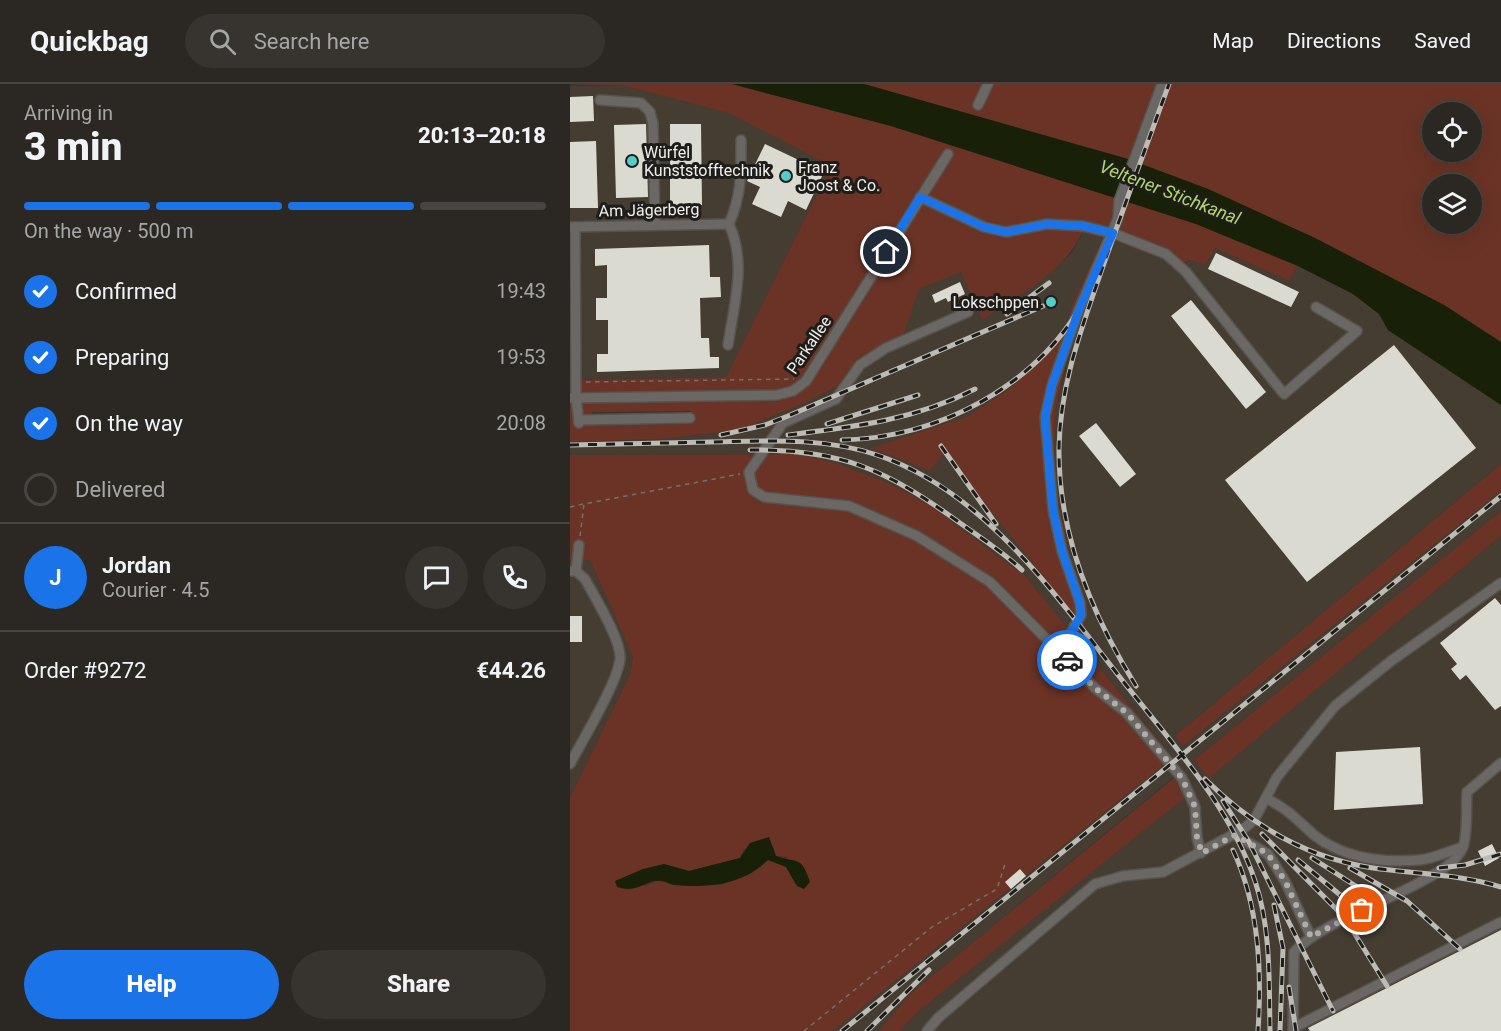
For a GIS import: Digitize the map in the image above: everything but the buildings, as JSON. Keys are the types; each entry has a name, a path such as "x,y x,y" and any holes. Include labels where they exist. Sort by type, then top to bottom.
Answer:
{"street":[{"path":"978,105 988,84"},
{"path":"1067,660 1066,641 1081,615 1080,603 1062,551 1053,510 1045,417 1052,385 1078,312 1113,233 1118,218 1119,201 1162,84"},
{"path":"600,100 641,103 650,112 653,124 655,225"},
{"path":"728,345 740,262 736,240 729,224 738,203 741,187 741,140"},
{"name":"Parkallee","path":"573,398 777,395 793,391 806,381 948,154"},
{"path":"920,197 984,227 1006,232 1047,224 1083,226 1113,233 1166,254 1186,272 1284,393 1357,331 1316,306"},
{"name":"Am Jägerberg","path":"572,227 729,224"},
{"path":"572,227 576,383 573,398 579,421 690,418"},
{"path":"968,312 886,348 860,365 836,399 783,423 749,472 753,490 764,497 849,506 916,536 990,582 1067,660 1127,713 1182,778 1195,807 1197,838 1202,853"},
{"path":"570,764 615,675 621,658 616,642 585,579 573,571 579,545"},
{"path":"927,1031 947,1010 1095,884 1123,876 1163,872 1235,835 1251,824 1267,799 1277,777 1335,706 1391,661 1501,583"},
{"path":"1501,763 1467,792 1463,847 1446,868 1311,937 1294,952 1293,1030 1501,922"},
{"path":"1267,799 1286,807 1315,835 1338,850 1367,859 1420,860 1463,847"},
{"path":"1235,835 1268,854 1285,881 1311,937"}],"path":[{"path":"576,383 799,379"},
{"path":"570,507 749,472"},
{"path":"579,545 584,504"},
{"path":"804,1031 932,927 997,889 1006,861"}],"shaded area":[{"path":"570,84 732,84 891,126 1132,203 1196,224 1298,266 1289,281 1215,248 1205,265 1190,260 1175,268 1161,258 1112,240 1068,355 1055,412 1054,482 1070,556 1088,609 1083,626 977,494 947,450 930,471 871,448 966,417 1005,392 1039,363 1063,336 1072,305 1103,238 1082,233 1074,247 1052,272 982,320 961,272 919,289 904,334 862,359 838,386 807,402 740,430 662,439 570,442 570,380 726,377 831,166 729,113 625,86","holes":["691,411 691,424 592,425 592,412"]},
{"path":"864,84 1501,84 1501,342 1444,305 1315,238 1208,189 1128,159"},
{"path":"570,86 625,86 730,113 831,166 726,377 570,380"},
{"path":"1083,233 1103,238 1072,305 1063,336 1039,363 1005,392 966,417 872,448 930,471 946,450 977,494 1088,609 1070,556 1054,482 1055,412 1076,329 1112,240 1161,258 1175,268 1215,248 1289,281 1298,266 1353,294 1379,314 1388,330 1501,405 1501,464 1175,736 1183,746 1501,491 1501,511 1194,760 1209,777 1501,536 1501,1031 899,1031 920,1010 1192,791 1159,741 1026,577 928,504 889,483 799,454 570,455 570,442 662,439 740,430 807,402 838,386 862,359 904,334 919,289 961,271 982,320 1032,286 1072,253"},
{"path":"799,454 832,462 889,483 928,504 1026,577 1159,741 1193,791 920,1010 899,1031 879,1031 910,994 1175,777 1165,764 833,1031 570,1031 570,797 630,674 633,657 590,560 570,561 570,455","holes":["773,846 776,856 787,857 797,886 786,867 768,860 722,885 673,885 659,880 645,886 630,875 664,864 689,871 740,858 744,849"]},
{"path":"1501,464 1501,491 1183,746 1175,736"},
{"path":"1501,511 1501,536 1209,778 1194,760"},
{"path":"590,560 633,657 630,674 570,797 570,561"},
{"path":"1165,764 1175,776 910,994 879,1031 833,1031"}],"water":[{"name":"Veltener Stichkanal","path":"732,84 864,84 1128,159 1208,189 1315,238 1444,305 1501,342 1501,405 1388,330 1379,314 1353,294 1298,266 1196,224 891,126"},
{"path":"769,837 776,856 798,861 804,867 810,882 804,889 797,886 786,867 768,860 748,875 712,885 674,885 655,881 637,888 625,889 617,887 615,881 643,869 664,864 689,871 740,858 750,843"}],"railway":[{"path":"1136,686 1105,631 1071,542 1060,480 1060,425 1067,380 1079,337 1169,84"},
{"path":"1007,314 1049,283"},
{"path":"842,440 878,437 914,429 949,417 982,401 1013,381 1041,357 1065,330 1085,299"},
{"path":"721,435 765,425 788,416 1043,306"},
{"path":"788,435 884,421 930,408 975,389"},
{"path":"827,424 918,395"},
{"path":"570,445 774,441 836,445 877,455 917,472 954,495 987,522 1019,553 1077,621 1201,780 1232,829 1255,881 1264,917 1267,936 1270,1031"},
{"path":"941,446 996,524"},
{"path":"750,450 782,451 838,459 886,476 934,505 992,545 1022,570"},
{"path":"842,1031 1501,496"},
{"path":"1205,779 1261,825 1303,848 1373,868 1453,877 1501,887"},
{"path":"1223,801 1249,842 1333,1011"},
{"path":"1262,834 1345,918 1387,986"},
{"path":"1233,850 1248,893 1257,939 1258,1031"},
{"path":"1439,868 1465,865 1501,854"},
{"path":"1312,858 1373,897"},
{"path":"1298,860 1345,899"},
{"path":"1350,868 1407,901 1460,949"},
{"path":"1274,905 1283,948 1280,1031"},
{"path":"867,1031 929,970"},
{"path":"1289,987 1296,1031"}],"way so far":[{"path":"1067,660 1095,688 1127,713 1182,778 1195,807 1197,838 1202,853 1235,835 1268,854 1285,881 1311,937 1362,910"}],"place":[{"name":"Würfel Kunststofftechnik","path":"632,161"},
{"name":"Franz Joost & Co.","path":"786,176"},
{"name":"Lokschppen","path":"1051,302"}],"route":[{"path":"886,252 920,197 984,227 1006,232 1047,224 1083,226 1113,233 1093,273 1078,312 1052,385 1045,417 1053,510 1062,551 1080,603 1081,615 1066,641 1067,660"}]}
